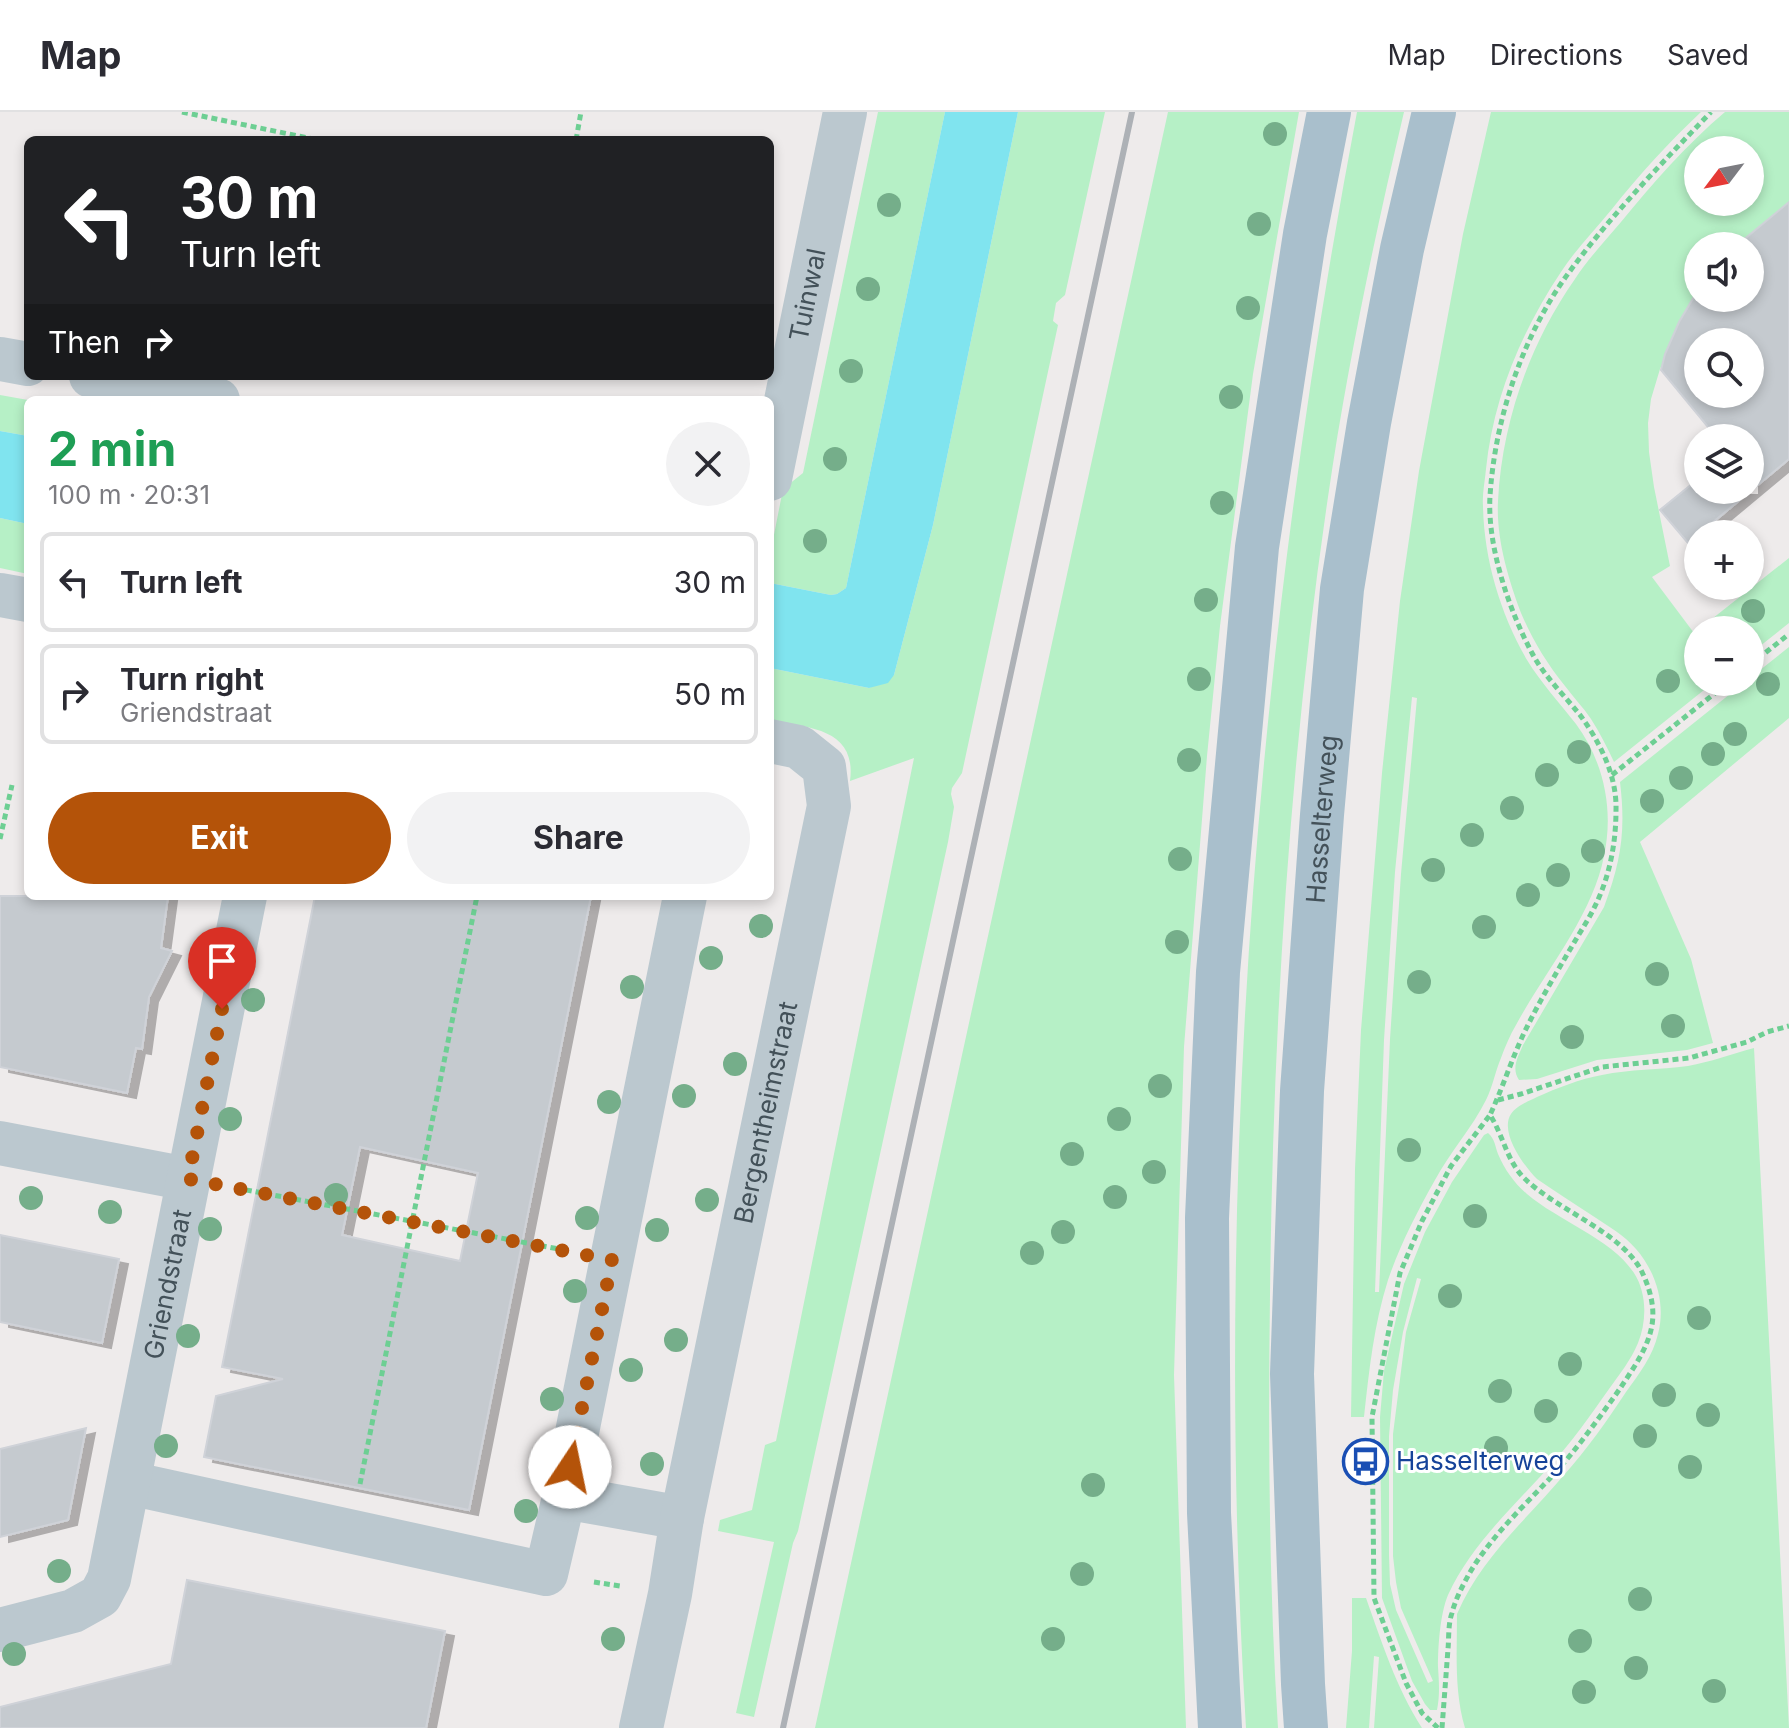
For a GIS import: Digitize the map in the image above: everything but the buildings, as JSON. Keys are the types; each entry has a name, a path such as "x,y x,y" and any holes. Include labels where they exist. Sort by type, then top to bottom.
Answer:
{"main road":[{"path":"1220,1728 1209,1513 1207,1218 1218,972 1257,547 1305,234 1329,112"},
{"name":"Hasselterweg","path":"1306,1728 1292,1374 1302,1091 1322,815 1342,589 1349,544 1402,249 1434,112"}],"street":[{"name":"Tuinwal","path":"774,459 845,112"},
{"path":"0,359 24,363"},
{"path":"112,380 197,396"},
{"path":"0,595 24,599"},
{"name":"Bergentheimstraat","path":"641,1728 829,806 824,767 799,747 774,742"},
{"name":"Griendstraat","path":"0,1630 73,1611 100,1596 109,1579 244,900"},
{"path":"129,1483 546,1574 684,900"},
{"path":"0,1143 188,1179"},
{"path":"564,1497 682,1518"}],"path":[{"path":"182,112 299,136"},
{"path":"577,136 581,112"},
{"path":"1440,1728 1422,1713 1406,1683 1374,1598 1372,1417 1400,1273 1422,1221 1451,1166 1490,1115 1525,1031 1596,904 1608,872 1615,835 1616,806 1612,775 1581,716 1533,656 1501,577 1490,498 1496,453 1503,415 1521,361 1542,315 1569,272 1633,193 1711,112"},
{"path":"1764,654 1789,634"},
{"path":"1612,775 1711,696"},
{"path":"0,839 12,785"},
{"path":"351,1532 476,900"},
{"path":"1497,1100 1602,1067 1689,1058 1747,1042 1789,1026"},
{"path":"1440,1728 1451,1614 1470,1573 1490,1545 1600,1417 1636,1365 1646,1347 1652,1326 1650,1290 1636,1261 1613,1240 1521,1176 1490,1115"},
{"path":"188,1179 612,1260"},
{"path":"546,1574 670,1594"}],"green space":[{"path":"878,112 945,112 846,588 837,594 774,584 774,535 783,489 803,473"},
{"path":"1018,112 1105,112 1065,295 1056,303 1053,321 1058,325 962,773 952,788 954,807 948,842 798,1531 754,1717 736,1713 774,1542 718,1531 720,1520 752,1510 765,1445 776,1441 914,758 850,781 850,763 846,750 838,741 814,729 774,721 774,669 869,688 894,675 933,525"},
{"path":"1168,112 1299,112 1253,374 1220,626 1184,1047 1174,1375 1186,1728 815,1728"},
{"path":"1357,112 1404,112 1372,255 1328,497 1293,795 1279,995 1269,1349 1270,1512 1278,1728 1246,1728 1237,1525 1235,1322 1240,1119 1251,917 1269,714 1292,513 1322,312"},
{"path":"1491,112 1701,112 1644,171 1561,272 1522,341 1495,417 1483,501 1486,546 1495,585 1509,624 1527,660 1576,724 1594,754 1607,804 1607,839 1598,878 1579,922 1527,1005 1504,1050 1486,1100 1441,1170 1403,1241 1379,1314 1364,1417 1351,1417 1355,1169 1361,1030 1382,773 1400,601 1419,471 1463,234","holes":["1412,697 1417,698 1390,1039 1379,1292 1375,1292 1384,1040 1395,872"]},
{"path":"1725,112 1789,112 1789,202 1753,232 1684,232 1684,312 1688,312 1660,369 1648,423 1654,487 1670,566 1652,577 1684,620 1684,696 1696,696 1614,762 1591,719 1540,651 1521,613 1501,543 1498,501 1501,471 1505,442 1521,384 1559,304 1585,264 1683,151 1684,216 1764,216 1764,136 1699,136"},
{"path":"0,395 24,399 24,435 0,431"},
{"path":"0,518 24,523 24,573 0,568"},
{"path":"1789,558 1789,623 1764,643 1764,616 1716,616 1736,600 1764,600 1764,578"},
{"path":"1789,647 1789,718 1640,842 1691,959 1713,1043 1687,1050 1597,1060 1537,1079 1519,1080 1515,1067 1523,1045 1604,907 1610,890 1622,831 1620,782 1728,696 1764,696 1764,667"},
{"path":"1754,1048 1789,1728 1465,1728 1458,1686 1457,1614 1491,1557 1589,1445 1641,1372 1656,1342 1661,1311 1658,1289 1643,1258 1621,1235 1537,1179 1511,1139 1508,1121 1519,1106 1585,1079 1688,1066"},
{"path":"1488,1133 1492,1138 1507,1171 1527,1194 1598,1240 1624,1261 1641,1289 1644,1316 1638,1343 1621,1373 1573,1439 1507,1512 1457,1577 1443,1611 1438,1650 1438,1704 1437,1710 1430,1710 1412,1681 1382,1598 1380,1417 1384,1371 1404,1284 1425,1232 1452,1182","holes":["1417,1278 1421,1279 1406,1332 1393,1434 1393,1556 1401,1608 1433,1681 1428,1683 1396,1610 1390,1584 1389,1555 1389,1436 1393,1390 1403,1332"]},
{"path":"1352,1598 1366,1598 1397,1681 1422,1728 1374,1728 1379,1657 1374,1656 1369,1728 1346,1728 1352,1651"}],"water":[{"path":"945,112 1018,112 933,525 894,675 888,683 869,688 774,669 774,584 831,595 846,588"},
{"path":"0,431 24,435 24,523 0,518"}],"railway":[{"path":"783,1728 1132,112"}],"place":[{"name":"Hasselterweg","path":"1365,1461"}],"route":[{"path":"222,1009 188,1179 612,1260 570,1467"}]}
